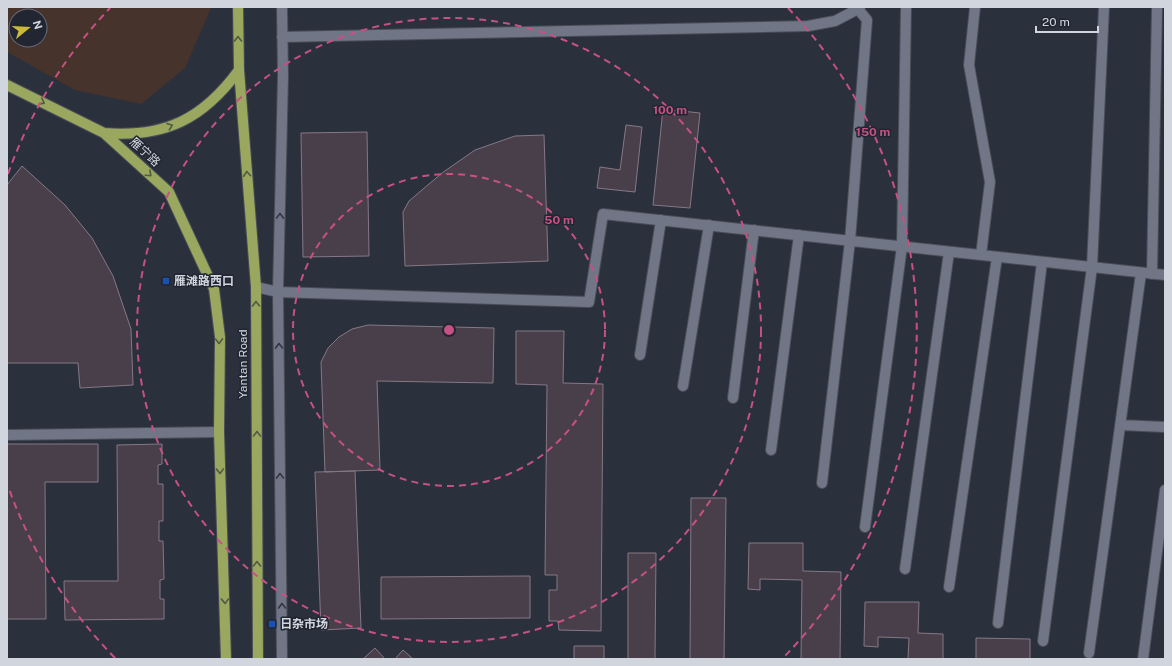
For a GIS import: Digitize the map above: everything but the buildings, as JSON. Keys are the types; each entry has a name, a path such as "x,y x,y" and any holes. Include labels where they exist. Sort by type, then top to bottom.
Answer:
{"main road":[{"name":"Yantan Road","path":"238,7 239,70 256,287 258,659"},
{"path":"104,133 143,133 162,129 181,122 214,100 239,70"},
{"name":"雁宁路","path":"7,85 104,133 169,192 214,289"},
{"name":"Yantan Road","path":"214,289 220,337 219,432 226,659"}],"street":[{"path":"282,7 283,84 278,292 282,659"},
{"path":"864,527 902,246 906,7"},
{"path":"975,7 969,65 990,182 981,255"},
{"path":"1043,641 1092,267 1104,7"},
{"path":"1152,274 1157,7"},
{"path":"282,38 808,26 835,21 859,8 867,20 850,241 822,483"},
{"path":"256,287 278,292 589,302 603,214 1165,275"},
{"path":"640,355 661,220"},
{"path":"683,386 709,225"},
{"path":"733,398 754,230"},
{"path":"771,450 799,235"},
{"path":"905,569 948,252"},
{"path":"949,586 997,257"},
{"path":"998,623 1042,262"},
{"path":"1089,653 1141,273"},
{"path":"1120,425 1165,427"},
{"path":"7,435 219,432"},
{"path":"1143,659 1165,490"}],"shaded area":[{"path":"7,7 211,7 185,68 141,104 75,90 7,52"}],"place":[{"name":"雁滩路西口","path":"166,281"},
{"name":"日杂市场","path":"272,624"}]}
